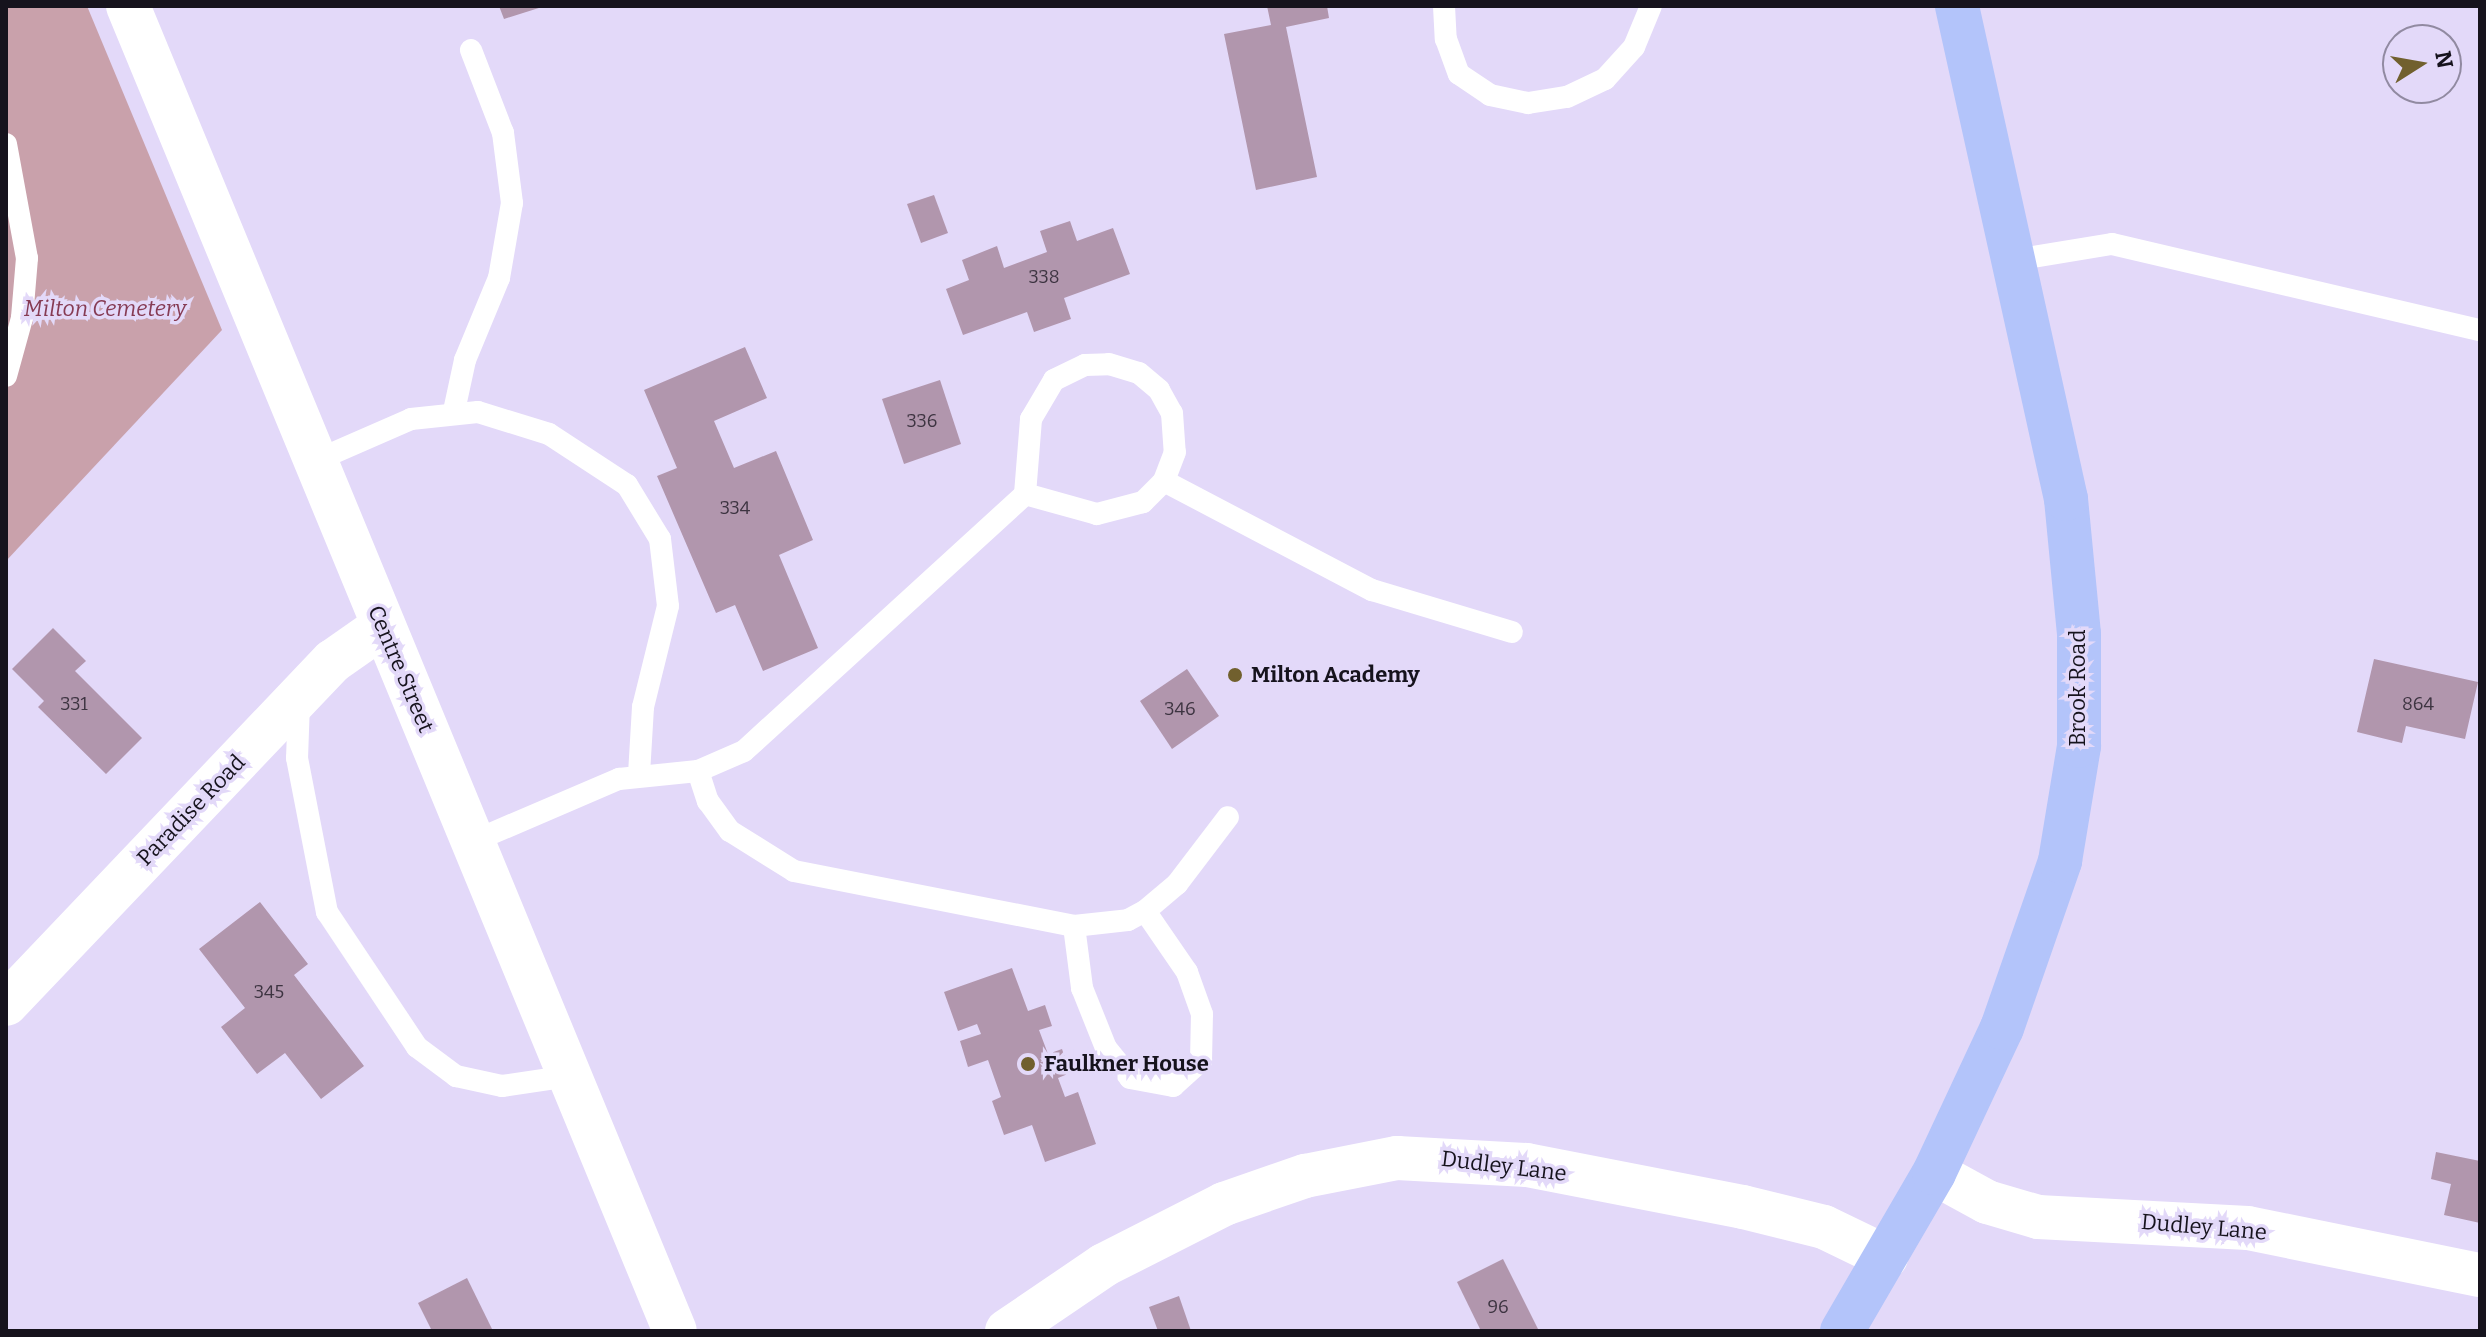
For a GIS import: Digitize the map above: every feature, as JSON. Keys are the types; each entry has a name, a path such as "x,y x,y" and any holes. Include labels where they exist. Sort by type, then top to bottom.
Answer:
{"main road":[{"name":"Brook Road","path":"1842,1331 1934,1173 2002,1028 2045,911 2071,807 2079,746 2079,634 2066,499 1957,6"}],"street":[{"name":"Centre Street","path":"128,6 675,1331"},
{"name":"Paradise Road","path":"6,1004 347,648 383,626"},
{"name":"Dudley Lane","path":"1007,1331 1104,1265 1224,1204 1305,1176 1397,1158 1527,1165 1743,1207 1824,1227 1886,1257"},
{"name":"Dudley Lane","path":"1934,1173 1987,1202 2038,1217 2248,1228 2480,1275"}],"lane":[{"path":"1444,6 1446,39 1459,74 1490,95 1528,103 1567,97 1605,79 1634,47 1651,6"},
{"path":"454,411 465,360 499,278 512,203 508,155 471,50"},
{"path":"6,144 27,258 22,318 6,376"},
{"path":"2015,260 2088,244 2123,246 2480,330"},
{"path":"474,841 598,786 639,775 698,771 744,751 786,717 1025,494 1036,401 1054,380 1097,364 1139,373 1166,400 1176,438 1164,481 1143,502 1113,513 1083,512 1025,494"},
{"path":"315,461 411,419 454,411 500,415 585,452 627,485 652,520 665,563 668,606 643,707 639,775"},
{"path":"1164,481 1372,590 1512,632"},
{"path":"299,697 297,758 327,912 417,1047 456,1076 502,1086 570,1076"},
{"path":"698,771 708,801 730,831 794,871 1074,926 1128,920 1145,911 1177,884 1228,817"},
{"path":"1074,926 1082,988 1106,1048 1130,1078 1173,1086 1201,1061 1202,1014 1187,972 1145,911"}],"green space":[{"name":"Milton Cemetery","path":"6,6 87,6 222,330 6,561"}],"building":[{"path":"499,6 541,6 542,7 504,19"},
{"path":"1267,6 1327,6 1329,18 1286,27 1317,177 1256,190 1224,34 1271,25"},
{"path":"934,195 948,233 921,243 907,204"},
{"path":"1070,221 1077,241 1113,228 1130,274 1064,298 1071,319 1034,332 1027,312 963,335 946,289 969,280 962,260 997,246 1004,268 1047,252 1040,231"},
{"path":"745,347 767,398 714,421 734,468 776,451 813,540 779,555 818,648 763,671 735,605 716,613 657,476 677,468 644,390"},
{"path":"940,380 961,444 904,464 882,399"},
{"path":"53,628 86,661 75,671 142,738 106,774 38,707 44,701 12,669"},
{"path":"2374,659 2478,682 2465,739 2406,726 2402,743 2357,732"},
{"path":"1187,669 1219,716 1172,749 1140,701"},
{"path":"260,902 308,964 294,975 364,1066 321,1099 285,1053 257,1074 221,1027 245,1008 199,949"},
{"name":"Faulkner House","path":"1012,968 1028,1011 1045,1005 1052,1026 1039,1030 1048,1054 1062,1049 1070,1073 1058,1078 1065,1097 1078,1092 1096,1144 1045,1162 1032,1125 1004,1135 992,1101 1001,1097 988,1060 968,1067 960,1041 981,1034 977,1024 958,1031 944,992"},
{"path":"2436,1152 2480,1161 2480,1223 2444,1215 2451,1184 2431,1179"},
{"path":"1503,1259 1539,1331 1481,1331 1457,1282"},
{"path":"467,1278 493,1331 432,1331 418,1303"},
{"path":"1179,1296 1191,1331 1158,1331 1149,1307"}],"place":[{"name":"Milton Academy","path":"1235,675"},
{"name":"Faulkner House","path":"1028,1064"}]}
